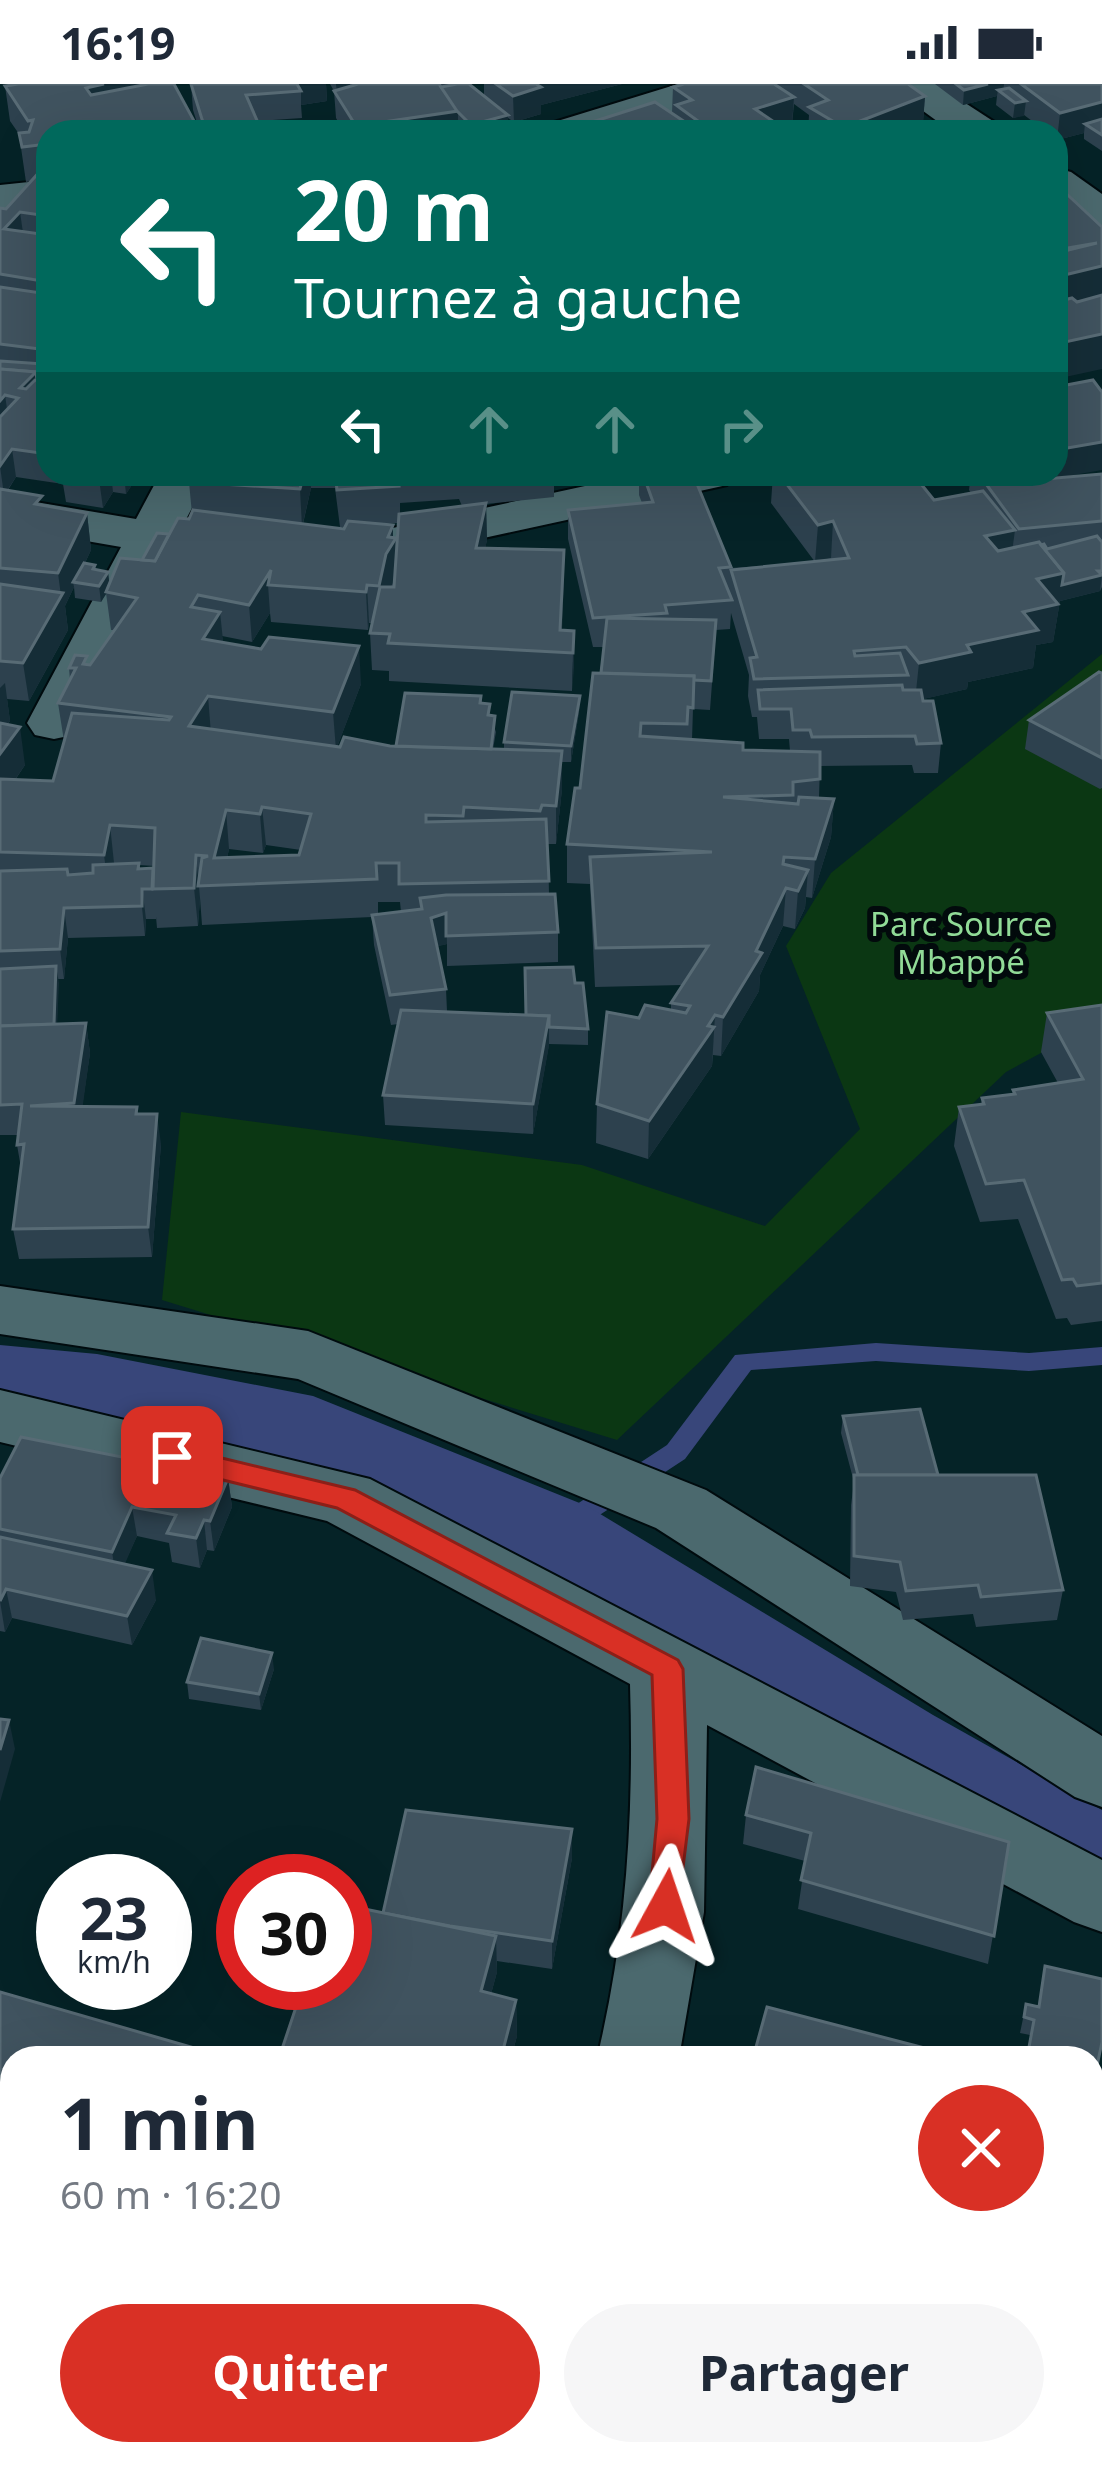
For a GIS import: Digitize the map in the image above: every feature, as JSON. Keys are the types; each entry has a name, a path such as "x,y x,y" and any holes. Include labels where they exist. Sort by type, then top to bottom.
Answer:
{"street":[{"path":"605,120 722,84"},
{"path":"908,84 963,120"},
{"path":"1068,191 1102,215"},
{"path":"1,197 36,194"},
{"path":"54,722 178,486"},
{"path":"356,543 442,536 657,486"},
{"path":"0,511 151,537 289,543"},
{"path":"0,1310 308,1356 681,1509 1102,1775"},
{"path":"0,1416 345,1498 1102,1898"},
{"path":"640,2046 666,1906 673,1819 667,1669"}],"green space":[{"name":"Parc Source Mbappé","path":"1102,654 1102,1020 1006,1072 617,1440 162,1300 181,1112 582,1165 765,1226 860,1129 786,946 831,873"}],"building":[{"path":"104,84 86,88 91,95 174,84 194,120 36,120 36,145 22,147 19,133 29,132 33,120 28,121 5,86"},
{"path":"191,84 297,84 301,91 246,95 257,120 202,120"},
{"path":"358,84 439,84 458,111 397,120 352,120 334,91"},
{"path":"469,84 508,115 466,120 441,87"},
{"path":"496,84 536,84 541,87 513,96"},
{"path":"774,84 794,97 755,109 771,120 697,120 676,105 692,100 673,87"},
{"path":"804,84 908,84 925,96 863,120 831,120 809,107 828,100"},
{"path":"956,84 988,84 964,90"},
{"path":"1021,84 1102,84 1102,102 1060,113"},
{"path":"1009,88 1026,101 1015,103 998,90"},
{"path":"655,102 682,120 598,120"},
{"path":"1102,119 1102,135 1085,124"},
{"path":"36,176 36,214 20,212 4,229 36,233 36,280 0,274 0,208 6,209"},
{"path":"1068,195 1102,227 1102,266 1068,274 1068,250 1097,243 1068,248"},
{"path":"0,287 36,292 36,348 0,344"},
{"path":"1102,295 1102,334 1068,341 1068,299 1077,302"},
{"path":"0,361 36,363 36,372 0,369"},
{"path":"0,369 36,372 20,388 36,380 36,452 12,449 0,466 0,417 18,398 5,395 0,401"},
{"path":"1093,380 1102,392 1102,442 1068,448 1068,385"},
{"path":"1102,474 1102,521 1019,529 987,486 1068,486 1068,477"},
{"path":"336,486 399,486 337,490"},
{"path":"647,486 698,486 731,567 719,568 732,600 665,605 667,613 593,618 568,510 653,502"},
{"path":"788,486 923,486 934,500 983,491 1015,530 985,536 998,551 1039,542 1064,573 1037,579 1058,604 1023,612 1038,630 967,645 971,652 919,663 906,647 854,651 855,656 900,653 908,675 754,679 750,658 757,657 731,570 849,558 833,521 818,525"},
{"path":"0,489 42,496 35,504 87,513 58,573 0,568"},
{"path":"486,503 476,548 564,550 560,630 574,631 573,653 388,643 390,634 370,633 380,587 394,587 399,514"},
{"path":"193,510 344,529 348,521 393,525 388,537 396,538 386,554 379,586 367,585 366,592 268,585 271,570 249,605 198,595 191,607 220,612 203,639 261,649 269,637 359,646 333,712 208,696 189,726 340,747 344,737 390,746 562,751 556,806 542,805 540,811 464,807 463,816 426,815 426,822 546,819 549,881 399,884 399,863 376,863 377,879 198,886 202,858 208,856 196,855 194,888 153,889 155,828 110,825 104,855 0,852 0,779 53,781 72,713 171,717 58,703 76,668 69,668 75,655 87,656 83,664 90,665 137,598 106,592 120,558 155,561 178,518 189,519","holes":["262,807 311,814 299,855 214,858 226,810 260,814"]},
{"path":"157,533 169,534 155,561 142,560"},
{"path":"1097,536 1102,542 1102,571 1098,571 1102,575 1062,585 1064,573 1041,545 1047,549"},
{"path":"84,563 108,572 99,586 73,582"},
{"path":"0,584 63,593 23,663 0,661"},
{"path":"607,618 716,620 711,681 694,680 694,676 601,673"},
{"path":"593,673 694,676 693,708 688,707 687,724 641,723 640,736 743,743 743,750 820,752 820,779 793,782 793,795 723,797 798,804 799,797 834,799 815,859 784,857 783,864 808,870 798,891 786,888 756,951 762,953 723,1017 715,1015 708,1026 714,1027 649,1121 597,1104 607,1012 639,1018 645,1005 686,1013 690,1006 671,1003 708,946 596,948 590,857 712,852 567,844 575,788 580,788"},
{"path":"1102,673 1102,758 1029,720"},
{"path":"902,685 903,690 921,690 923,701 933,701 941,743 917,744 915,736 812,737 810,730 793,730 791,709 760,709 758,690"},
{"path":"512,692 580,696 571,746 504,742"},
{"path":"405,693 481,696 480,703 490,704 488,715 495,716 491,749 396,746"},
{"path":"0,723 20,727 0,754"},
{"path":"139,863 138,869 153,868 152,889 142,889 142,906 64,908 60,949 0,951 0,871 67,869 68,875 93,873 93,865"},
{"path":"555,894 558,932 446,936 446,913 431,918 446,989 390,995 372,915 422,909 420,898 446,895"},
{"path":"56,966 54,1024 0,1026 0,969"},
{"path":"573,967 575,983 583,983 588,1029 549,1027 549,1016 526,1015 525,968"},
{"path":"1102,1005 1102,1283 1077,1286 1073,1279 1062,1280 1024,1180 986,1184 959,1107 984,1104 982,1098 1015,1094 1013,1090 1083,1079 1047,1013"},
{"path":"401,1010 549,1016 533,1104 383,1095"},
{"path":"86,1023 74,1103 30,1106 137,1107 136,1114 157,1114 148,1227 13,1229 24,1144 17,1145 22,1104 0,1105 0,1026"},
{"path":"920,1409 938,1475 858,1475 843,1416"},
{"path":"21,1437 228,1478 210,1521 204,1520 196,1538 167,1533 176,1515 132,1507 112,1552 0,1529 0,1478"},
{"path":"854,1475 1036,1475 1063,1590 981,1597 978,1585 906,1591 900,1562 854,1556"},
{"path":"0,1537 152,1570 127,1616 6,1589 0,1601"},
{"path":"201,1638 272,1653 259,1694 187,1682"},
{"path":"0,1719 9,1720 0,1750"},
{"path":"756,1767 1009,1842 994,1936 801,1880 811,1833 746,1815"},
{"path":"406,1810 572,1829 552,1941 383,1913"},
{"path":"372,1911 496,1936 481,1991 516,2000 504,2046 283,2046 295,2010 372,2010"},
{"path":"1045,1966 1102,1979 1101,2046 1029,2046 1034,2020 1024,2017 1026,2004 1039,2007"},
{"path":"0,1992 36,2002 36,2010 62,2010 187,2046 0,2046"},
{"path":"767,2007 917,2046 756,2046"}],"waterway":[{"path":"554,1532 676,1452 744,1361 876,1352 1029,1362 1102,1356"},
{"path":"0,1378 97,1388 313,1430 554,1532 898,1744 1102,1861"}],"route":[{"path":"172,1457 345,1498 667,1669 673,1819 666,1906"}]}
